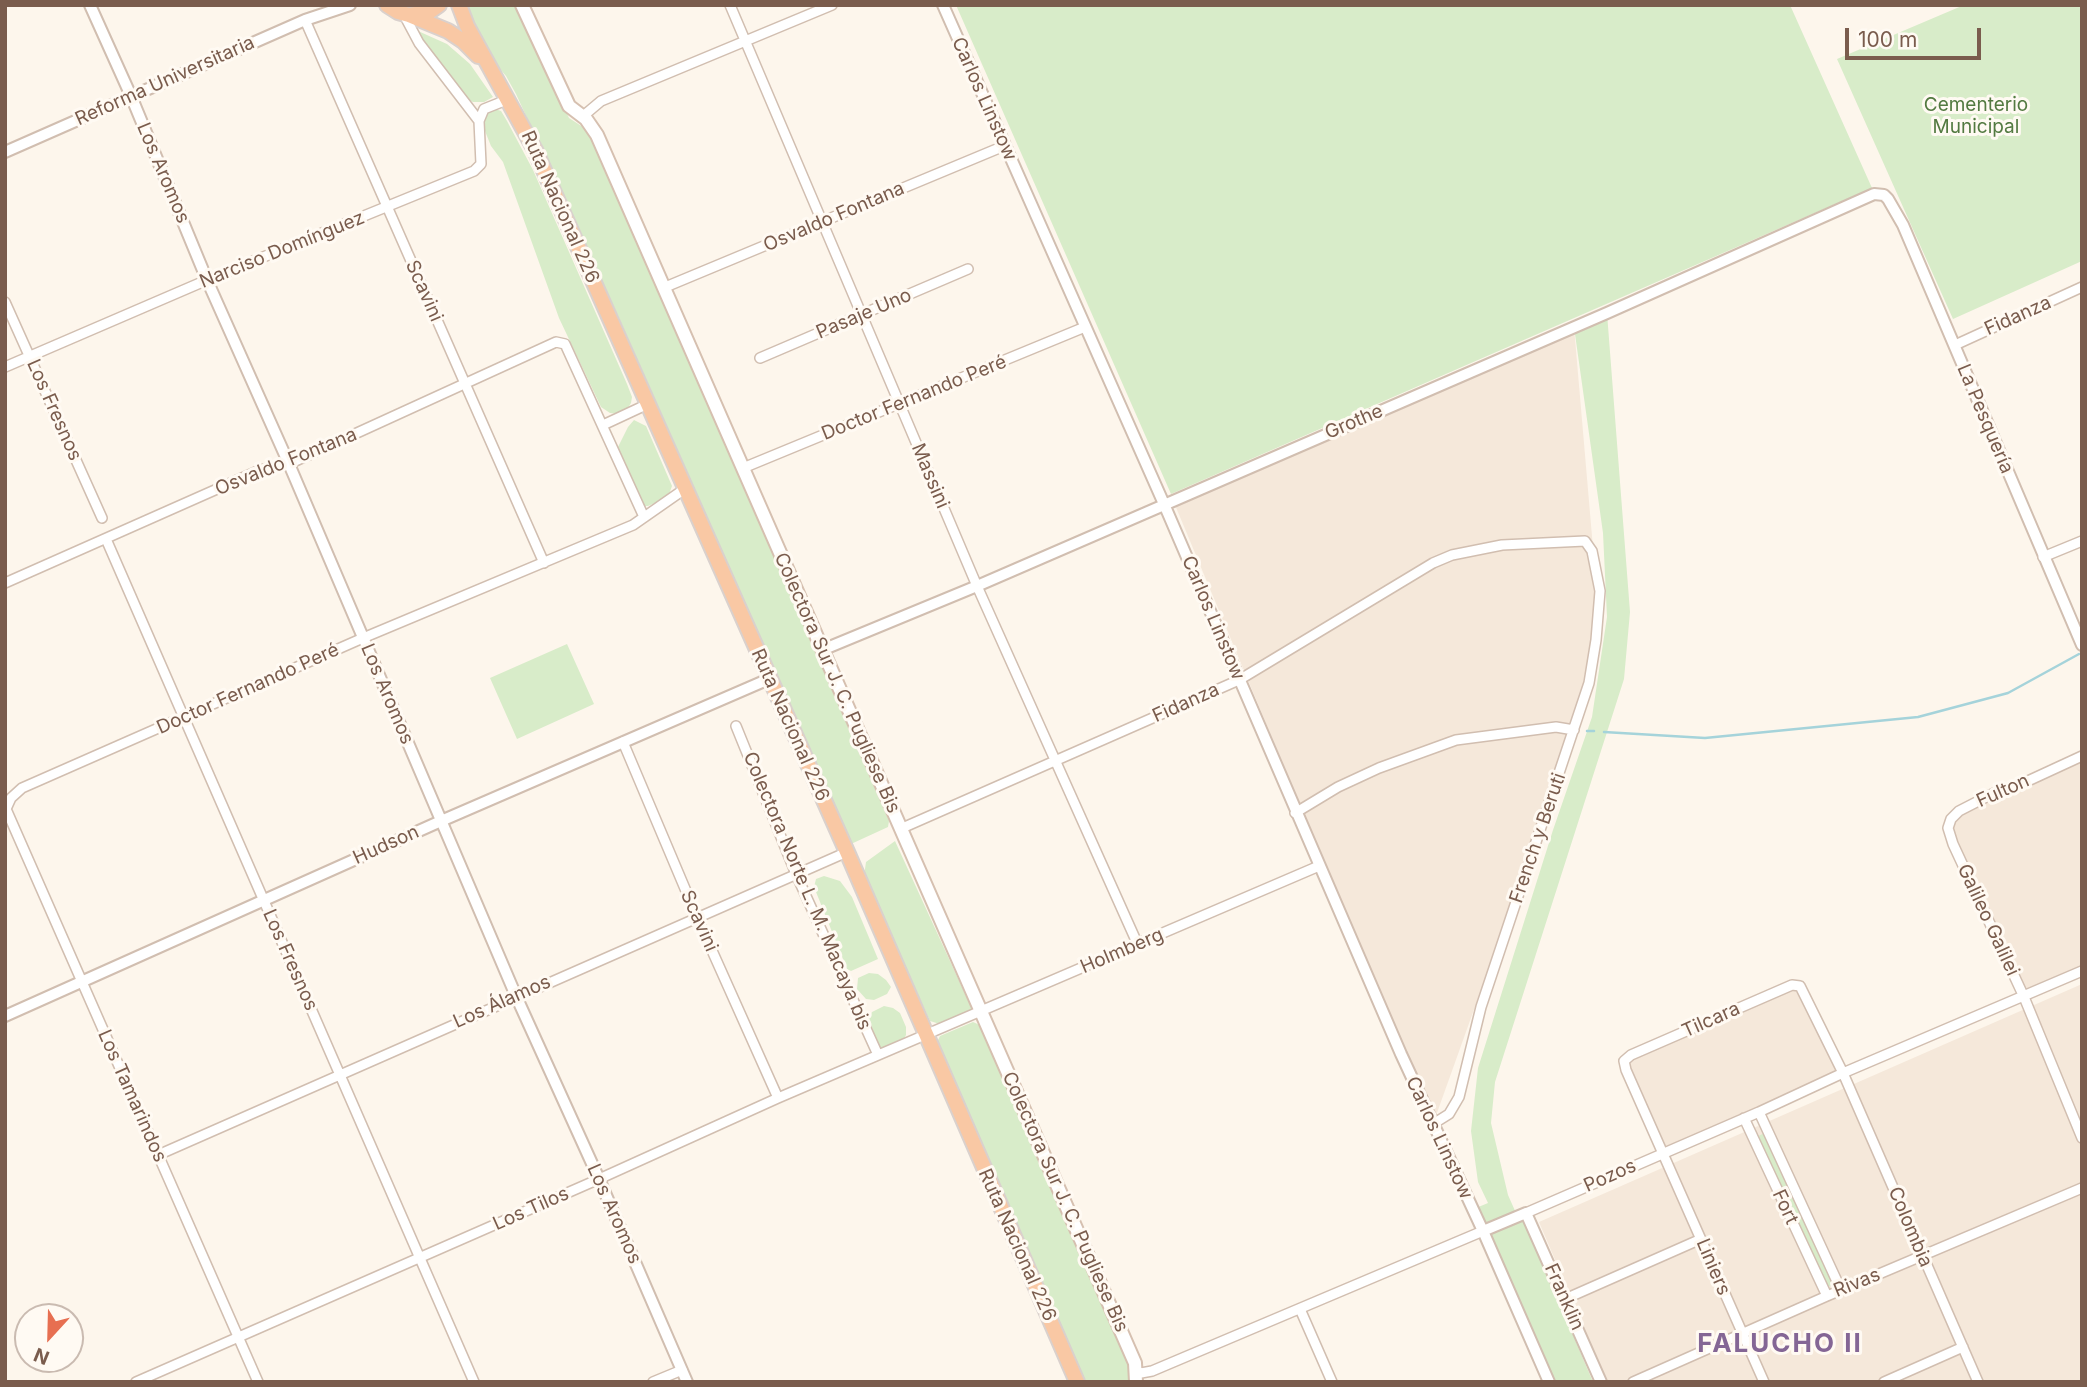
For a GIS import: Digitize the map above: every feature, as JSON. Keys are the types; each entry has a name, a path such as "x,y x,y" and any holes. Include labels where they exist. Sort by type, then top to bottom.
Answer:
{"highway":[{"path":"399,11 429,12 439,5"},
{"name":"Ruta Nacional 226","path":"458,5 536,150 847,852 1077,1382"},
{"name":"Ruta Nacional 226","path":"399,11 438,25 463,41 493,73"}],"main road":[{"name":"Colectora Sur J. C. Pugliese Bis","path":"522,5 566,101 572,110 594,129 1135,1363 1136,1376"}],"street":[{"name":"Los Aromos","path":"90,5 516,996 687,1382"},
{"name":"Reforma Universitaria","path":"5,152 336,5"},
{"name":"Reforma Universitaria","path":"325,11 350,5"},
{"path":"375,5 399,11 419,43 479,121 484,109 509,99"},
{"name":"Massini","path":"730,5 977,586 1138,945"},
{"path":"582,117 601,101 832,5"},
{"name":"Carlos Linstow","path":"943,5 1164,505 1295,813 1549,1382"},
{"name":"Scavini","path":"304,20 544,563"},
{"name":"Narciso Domínguez","path":"5,367 207,280 474,171 481,164 479,121"},
{"name":"Osvaldo Fontana","path":"663,288 1004,146"},
{"name":"Grothe","path":"822,650 977,586 1607,313 1874,194 1884,195"},
{"name":"La Pesquería","path":"1884,195 1903,225 2082,645"},
{"name":"Pasaje Uno","path":"760,358 968,269"},
{"name":"Fidanza","path":"1955,345 2082,287"},
{"name":"Los Fresnos","path":"5,302 102,518"},
{"name":"Doctor Fernando Peré","path":"743,468 1084,327"},
{"name":"Osvaldo Fontana","path":"5,583 260,470 289,464 556,342 565,344 603,425"},
{"path":"644,517 603,425 648,404"},
{"name":"Doctor Fernando Peré","path":"6,809 11,797 22,788 363,638 633,525 686,488"},
{"name":"Los Fresnos","path":"106,538 474,1382"},
{"name":"Fidanza","path":"900,829 1239,680 1433,563 1452,555 1502,545 1584,541"},
{"name":"French y Beruti","path":"1433,1124 1448,1114 1459,1097 1481,1007 1589,683 1600,591 1592,551 1584,541"},
{"path":"2043,557 2082,541"},
{"name":"Hudson","path":"5,1016 441,821 769,679"},
{"name":"Colectora Norte L. M. Macaya bis","path":"736,726 796,874 878,1055"},
{"path":"1295,813 1338,787 1380,768 1456,740 1556,727 1574,730"},
{"name":"Scavini","path":"623,742 778,1098"},
{"name":"Fulton","path":"1953,844 1948,828 1951,818 1959,811 1996,792 2017,786 2082,756"},
{"name":"Los Tamarindos","path":"6,809 258,1382"},
{"name":"Galileo Galilei","path":"1953,844 2024,997 2082,1138"},
{"name":"Los Álamos","path":"158,1154 847,852"},
{"name":"Holmberg","path":"926,1036 1319,866"},
{"name":"Pozos","path":"1136,1376 1526,1213 2082,971"},
{"name":"Tilcara","path":"1625,1061 1631,1055 1792,985 1800,986"},
{"name":"Colombia","path":"1800,986 1843,1073 1978,1382"},
{"name":"Los Tilos","path":"136,1382 778,1098 926,1036"},
{"name":"Liniers","path":"1625,1061 1626,1070 1764,1382"},
{"name":"Fort","path":"1759,1112 1841,1290"},
{"name":"Fort","path":"1744,1118 1826,1296"},
{"name":"Rivas","path":"1633,1382 1826,1296 2082,1188"},
{"name":"Franklin","path":"1526,1213 1601,1382"},
{"path":"1565,1299 1701,1239"},
{"path":"1300,1309 1332,1382"},
{"path":"1884,1382 1963,1347"},
{"path":"653,1382 682,1370"}],"shaded area":[{"path":"1574,327 1598,606 1574,730 1433,1124 1175,505"},
{"path":"2082,754 2082,971 2024,997 1948,828 1959,811"},
{"path":"2082,984 2082,1382 1607,1382 1539,1222"},
{"path":"1800,986 1843,1073 1664,1152 1624,1061"}],"green space":[{"path":"464,5 518,5 569,118 589,131 889,821 888,827 851,844 619,318 516,94 493,61"},
{"path":"956,5 1790,5 1872,188 1171,494"},
{"name":"Cementerio Municipal","path":"1964,5 2082,5 2082,261 1953,319 1837,59"},
{"path":"418,31 447,44 470,64 493,97 484,102 473,102 464,97"},
{"path":"488,111 501,111 533,170 627,384 632,397 626,411 610,413 601,407 559,318 503,162 491,146 483,126"},
{"path":"1607,313 1630,612 1624,679 1495,1082 1491,1123 1508,1195 1516,1213 1484,1226 1476,1208 1488,1203 1478,1182 1471,1131 1478,1068 1553,830 1592,717 1607,617 1603,533 1574,327"},
{"path":"634,420 646,426 672,486 668,497 648,506 643,506 617,452"},
{"path":"567,644 594,704 517,739 490,678"},
{"path":"895,841 972,1009 968,1015 943,1025 930,1021 864,876 866,862"},
{"path":"824,876 840,881 852,897 878,959 851,971 847,969 814,887 816,879"},
{"path":"869,973 878,974 886,980 891,987 887,994 874,1000 866,999 857,989 858,978"},
{"path":"884,1006 900,1013 906,1027 906,1035 902,1042 883,1049 878,1045 869,1019 872,1012"},
{"path":"973,1022 982,1026 1129,1363 1132,1382 1084,1382 937,1042 940,1036"},
{"path":"1765,1133 1834,1284 1826,1288 1758,1136"},
{"path":"1523,1218 1593,1382 1553,1382 1489,1233"}],"waterway":[{"path":"1604,732 1705,738 1918,717 2008,693 2079,654"},
{"path":"1587,731 1594,731"}],"district":[{"name":"FALUCHO II","path":"1780,1344"}]}
